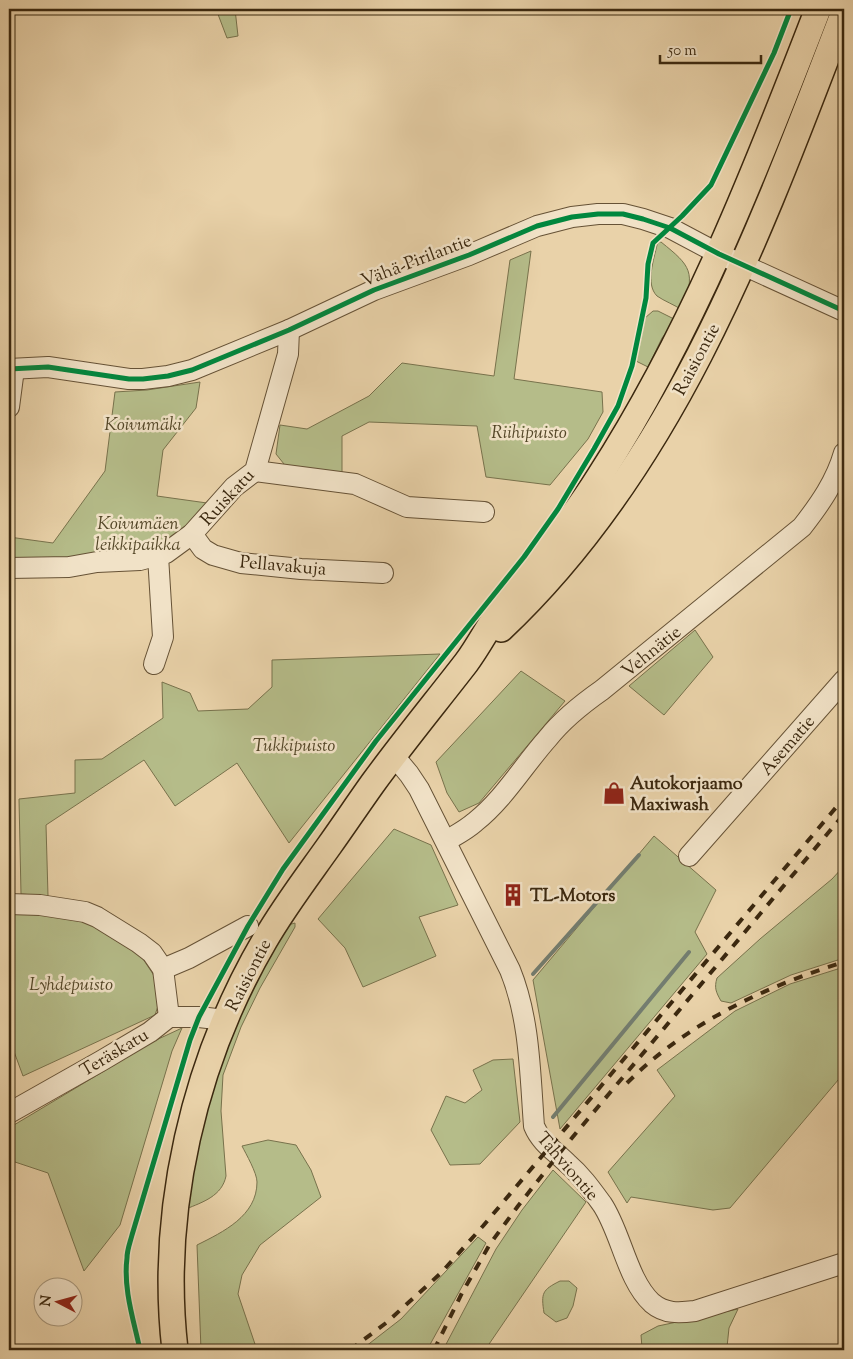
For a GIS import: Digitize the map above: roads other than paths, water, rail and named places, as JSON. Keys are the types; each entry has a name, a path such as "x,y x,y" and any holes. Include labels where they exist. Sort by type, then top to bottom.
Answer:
{"main road":[{"name":"Raisiontie","path":"175,1350 171,1268 180,1178 194,1114 226,1020 250,968 283,912 373,783 470,658 505,603 597,480 638,414 681,334 719,254 763,153 818,9"},
{"name":"Raisiontie","path":"470,658 556,572 620,489 662,423 704,346 743,264 790,151 844,12"}],"street":[{"name":"Vähä-Pirilantie","path":"11,369 48,367 129,379 168,376 192,370 289,330 374,290 454,261 537,226 572,217 623,214 643,219 670,228 719,254 743,264"},
{"path":"743,264 844,311"},
{"name":"Ruiskatu","path":"9,568 69,567 96,562 140,560 158,556 179,545 192,534 234,487 255,471 288,354 289,330"},
{"path":"9,407 11,369"},
{"name":"Vehnätie","path":"446,841 466,829 489,810 528,764 547,738 585,702 610,684 802,527 821,502 840,468 844,453"},
{"path":"255,471 355,484 408,507 484,512"},
{"name":"Pellavakuja","path":"192,534 203,549 213,555 241,563 301,569 383,573"},
{"path":"154,664 164,637 158,556"},
{"name":"Asematie","path":"690,856 844,680"},
{"name":"Tahviontie","path":"394,756 419,790 517,987 523,1009 534,1126 537,1133 546,1145 584,1180 603,1206 638,1284 651,1302 662,1310 683,1313 695,1311 844,1263"},
{"path":"9,904 40,905 85,912 98,917 139,942 152,953 163,969 169,1017 199,1017 226,1020"},
{"path":"163,969 189,958 248,926"},
{"name":"Teräskatu","path":"9,1113 102,1061 150,1032 169,1017"}],"waterway":[{"path":"533,974 639,855"},
{"path":"553,1117 689,952"}],"railway":[{"path":"350,1350 386,1323 441,1273 483,1226 844,798"},
{"path":"434,1350 462,1293 490,1244 518,1206 566,1145 844,814"},
{"path":"627,1083 675,1042 728,1009 785,983 844,962"}],"place":[{"name":"Autokorjaamo Maxiwash","path":"614,793"},
{"name":"TL-Motors","path":"513,895"}],"park label":[{"name":"Koivumäki","path":"143,424"},
{"name":"Riihipuisto","path":"529,432"},
{"name":"Koivumäen leikkipaikka","path":"138,533"},
{"name":"Tukkipuisto","path":"294,745"},
{"name":"Lyhdepuisto","path":"71,984"}]}
